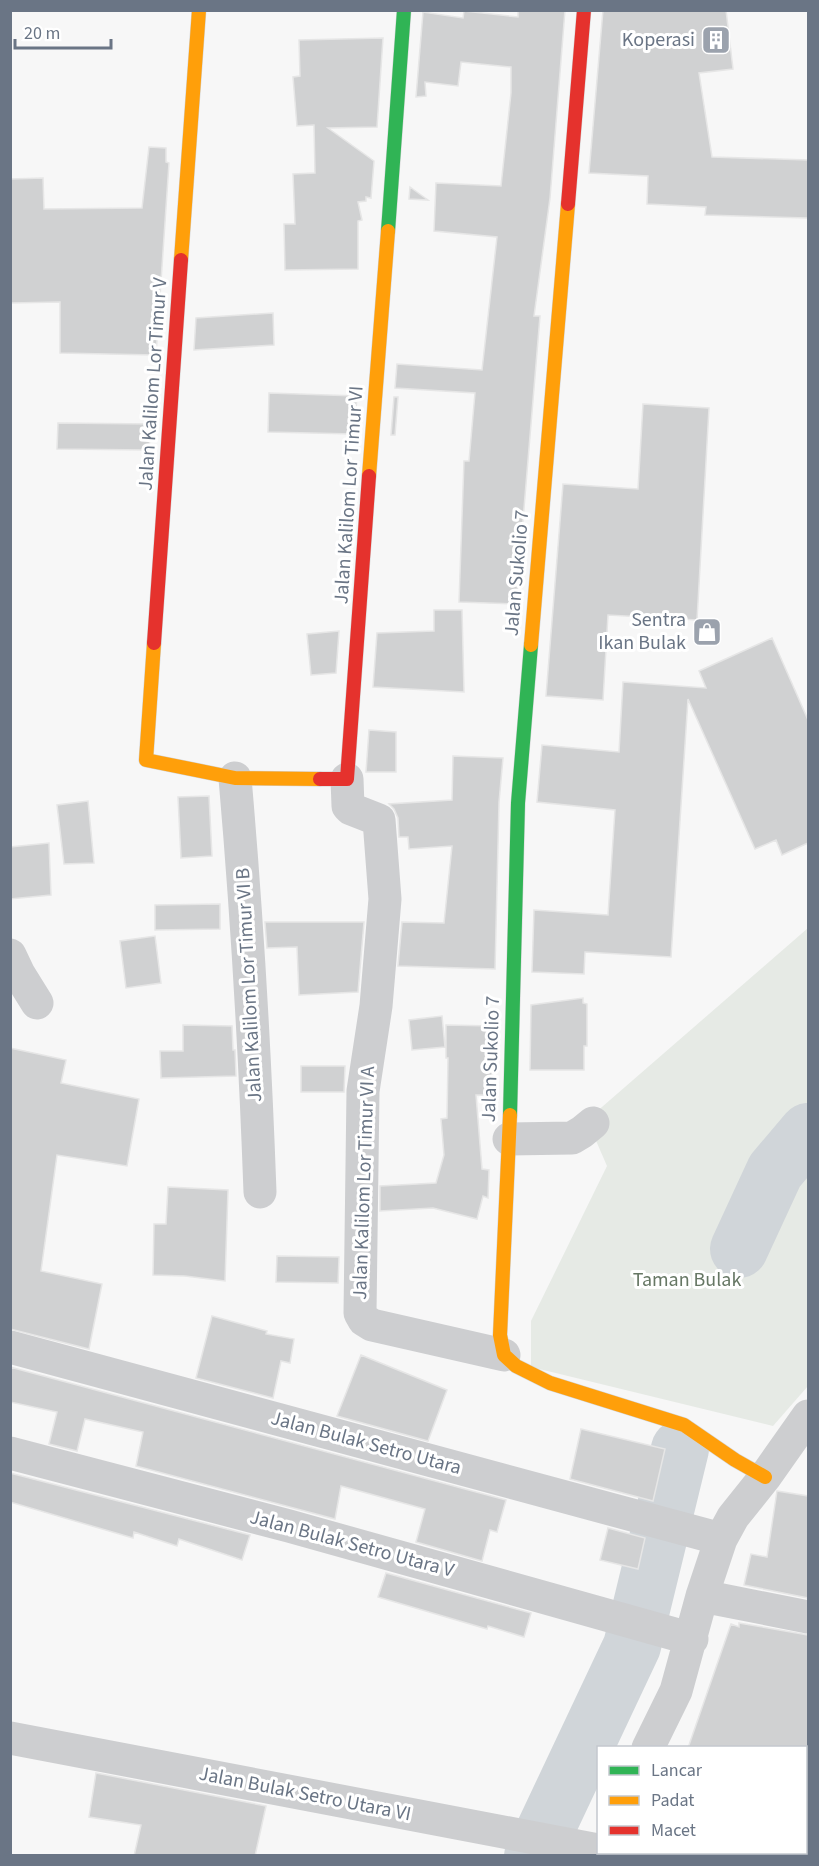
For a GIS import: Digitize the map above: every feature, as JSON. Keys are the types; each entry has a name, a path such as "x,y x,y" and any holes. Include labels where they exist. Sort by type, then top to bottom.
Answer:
{"street":[{"name":"Jalan Kalilom Lor Timur V","path":"200,10 146,760 235,778"},
{"name":"Jalan Kalilom Lor Timur VI","path":"347,779 404,10"},
{"name":"Jalan Sukolio 7","path":"504,1355 500,1335 518,803 584,10"},
{"path":"235,778 347,779"},
{"name":"Jalan Kalilom Lor Timur VI B","path":"235,778 254,1027 260,1192"},
{"name":"Jalan Kalilom Lor Timur VI A","path":"347,779 348,806 379,820 385,899 376,1006 363,1091 360,1313 364,1320 372,1325 504,1355"},
{"path":"10,955 37,1003"},
{"path":"508,1139 572,1138 593,1123"},
{"name":"Jalan Bulak Setro Utara","path":"10,1347 708,1536"},
{"path":"504,1355 516,1366 550,1383 684,1425 735,1460 765,1477"},
{"path":"649,1746 676,1691 681,1636 702,1596 708,1536 733,1517 765,1477 808,1416"},
{"name":"Jalan Bulak Setro Utara V","path":"10,1453 289,1526 681,1636"},
{"path":"702,1596 808,1617"},
{"name":"Jalan Bulak Setro Utara VI","path":"10,1738 530,1836 594,1851"}],"green space":[{"name":"Taman Bulak","path":"808,928 808,1386 773,1426 531,1367 531,1321 607,1166 587,1120"}],"building":[{"path":"518,10 565,10 550,198 534,316 540,316 516,604 459,602 464,461 469,461 475,393 395,388 397,364 482,370 497,237 434,231 436,183 501,186 511,93 511,67 461,62 458,86 425,82 426,96 416,97 423,12 463,18 464,11 518,17"},
{"path":"603,10 726,10 733,69 699,73 712,157 808,160 808,218 705,215 706,207 647,204 648,176 589,173"},
{"path":"383,38 377,127 328,128 374,161 371,198 366,197 366,201 358,202 362,220 358,221 358,269 285,270 284,224 295,224 293,174 315,173 314,125 297,126 293,77 300,76 299,40"},
{"path":"149,147 166,148 166,162 169,163 156,355 60,353 60,302 10,303 10,179 43,178 44,209 142,208"},
{"path":"410,187 428,200 409,199"},
{"path":"273,313 274,345 194,350 196,318"},
{"path":"269,393 357,396 354,434 268,432"},
{"path":"394,397 398,397 395,435 391,435"},
{"path":"643,404 709,408 697,620 608,615 603,700 546,696 563,484 638,489"},
{"path":"58,423 151,424 149,450 57,449"},
{"path":"434,610 462,610 464,692 373,687 377,633 434,631"},
{"path":"339,631 336,673 311,675 307,634"},
{"path":"772,638 808,720 808,843 782,855 776,840 755,849 688,699 671,957 585,952 584,974 532,972 534,910 608,915 615,810 537,802 542,745 619,752 623,682 706,688 699,671"},
{"path":"369,730 396,732 396,772 366,772"},
{"path":"453,756 503,758 499,802 495,969 398,966 402,922 444,923 452,846 409,849 408,837 399,837 398,818 389,804 452,800"},
{"path":"209,796 212,856 181,858 178,797"},
{"path":"88,801 94,863 64,864 57,805"},
{"path":"49,843 51,895 10,899 10,847"},
{"path":"220,904 220,929 155,930 155,905"},
{"path":"265,922 364,922 358,992 299,995 297,947 267,948"},
{"path":"155,936 161,983 126,988 120,941"},
{"path":"583,998 583,1003 587,1004 587,1046 584,1046 584,1070 530,1070 531,1005"},
{"path":"442,1016 445,1047 412,1050 409,1020"},
{"path":"183,1025 232,1026 236,1076 161,1078 160,1051 183,1051"},
{"path":"446,1025 493,1026 491,1095 476,1095 482,1169 489,1170 488,1198 483,1196 477,1219 433,1208 380,1211 380,1186 436,1183 444,1155 441,1119 447,1118"},
{"path":"10,1048 66,1060 61,1083 139,1099 127,1166 57,1155 41,1271 102,1284 89,1349 10,1329"},
{"path":"301,1066 345,1066 344,1092 301,1092"},
{"path":"168,1187 228,1190 225,1281 153,1275 154,1224 166,1224"},
{"path":"277,1256 339,1257 338,1283 276,1282"},
{"path":"212,1316 267,1331 266,1334 294,1339 290,1363 281,1361 273,1398 196,1378"},
{"path":"361,1355 447,1390 428,1441 337,1416"},
{"path":"10,1367 506,1500 497,1532 490,1530 482,1561 416,1542 425,1509 341,1486 335,1519 136,1466 143,1432 85,1419 77,1451 49,1444 57,1412 10,1402"},
{"path":"581,1429 665,1449 653,1501 570,1479"},
{"path":"10,1473 250,1535 242,1560 179,1539 177,1546 134,1532 133,1538 10,1502"},
{"path":"777,1491 808,1496 808,1598 744,1585 751,1554 767,1557"},
{"path":"608,1528 645,1538 638,1569 600,1560"},
{"path":"386,1573 531,1613 524,1637 488,1626 487,1629 378,1597"},
{"path":"739,1623 808,1635 808,1748 807,1746 689,1746 731,1624 739,1627"},
{"path":"96,1773 266,1806 255,1856 134,1856 141,1825 89,1817"}],"waterway":[{"path":"739,1249 775,1171 808,1132"},
{"path":"533,1856 632,1646 680,1449"}],"traffic: fast":[{"path":"388,231 404,10"},
{"path":"510,1115 518,803 531,645"}],"traffic: slow":[{"path":"181,260 199,10"},
{"path":"531,645 568,204"},
{"path":"369,476 388,231"},
{"path":"154,643 146,760 235,778 320,779"},
{"path":"510,1115 500,1335 504,1355 516,1366 550,1383 684,1425 735,1460 765,1477"}],"traffic: jam":[{"path":"568,204 584,10"},
{"path":"154,643 181,260"},
{"path":"320,779 347,779 369,476"}],"place":[{"name":"Koperasi","path":"716,40"},
{"name":"Sentra Ikan Bulak","path":"707,632"}]}
